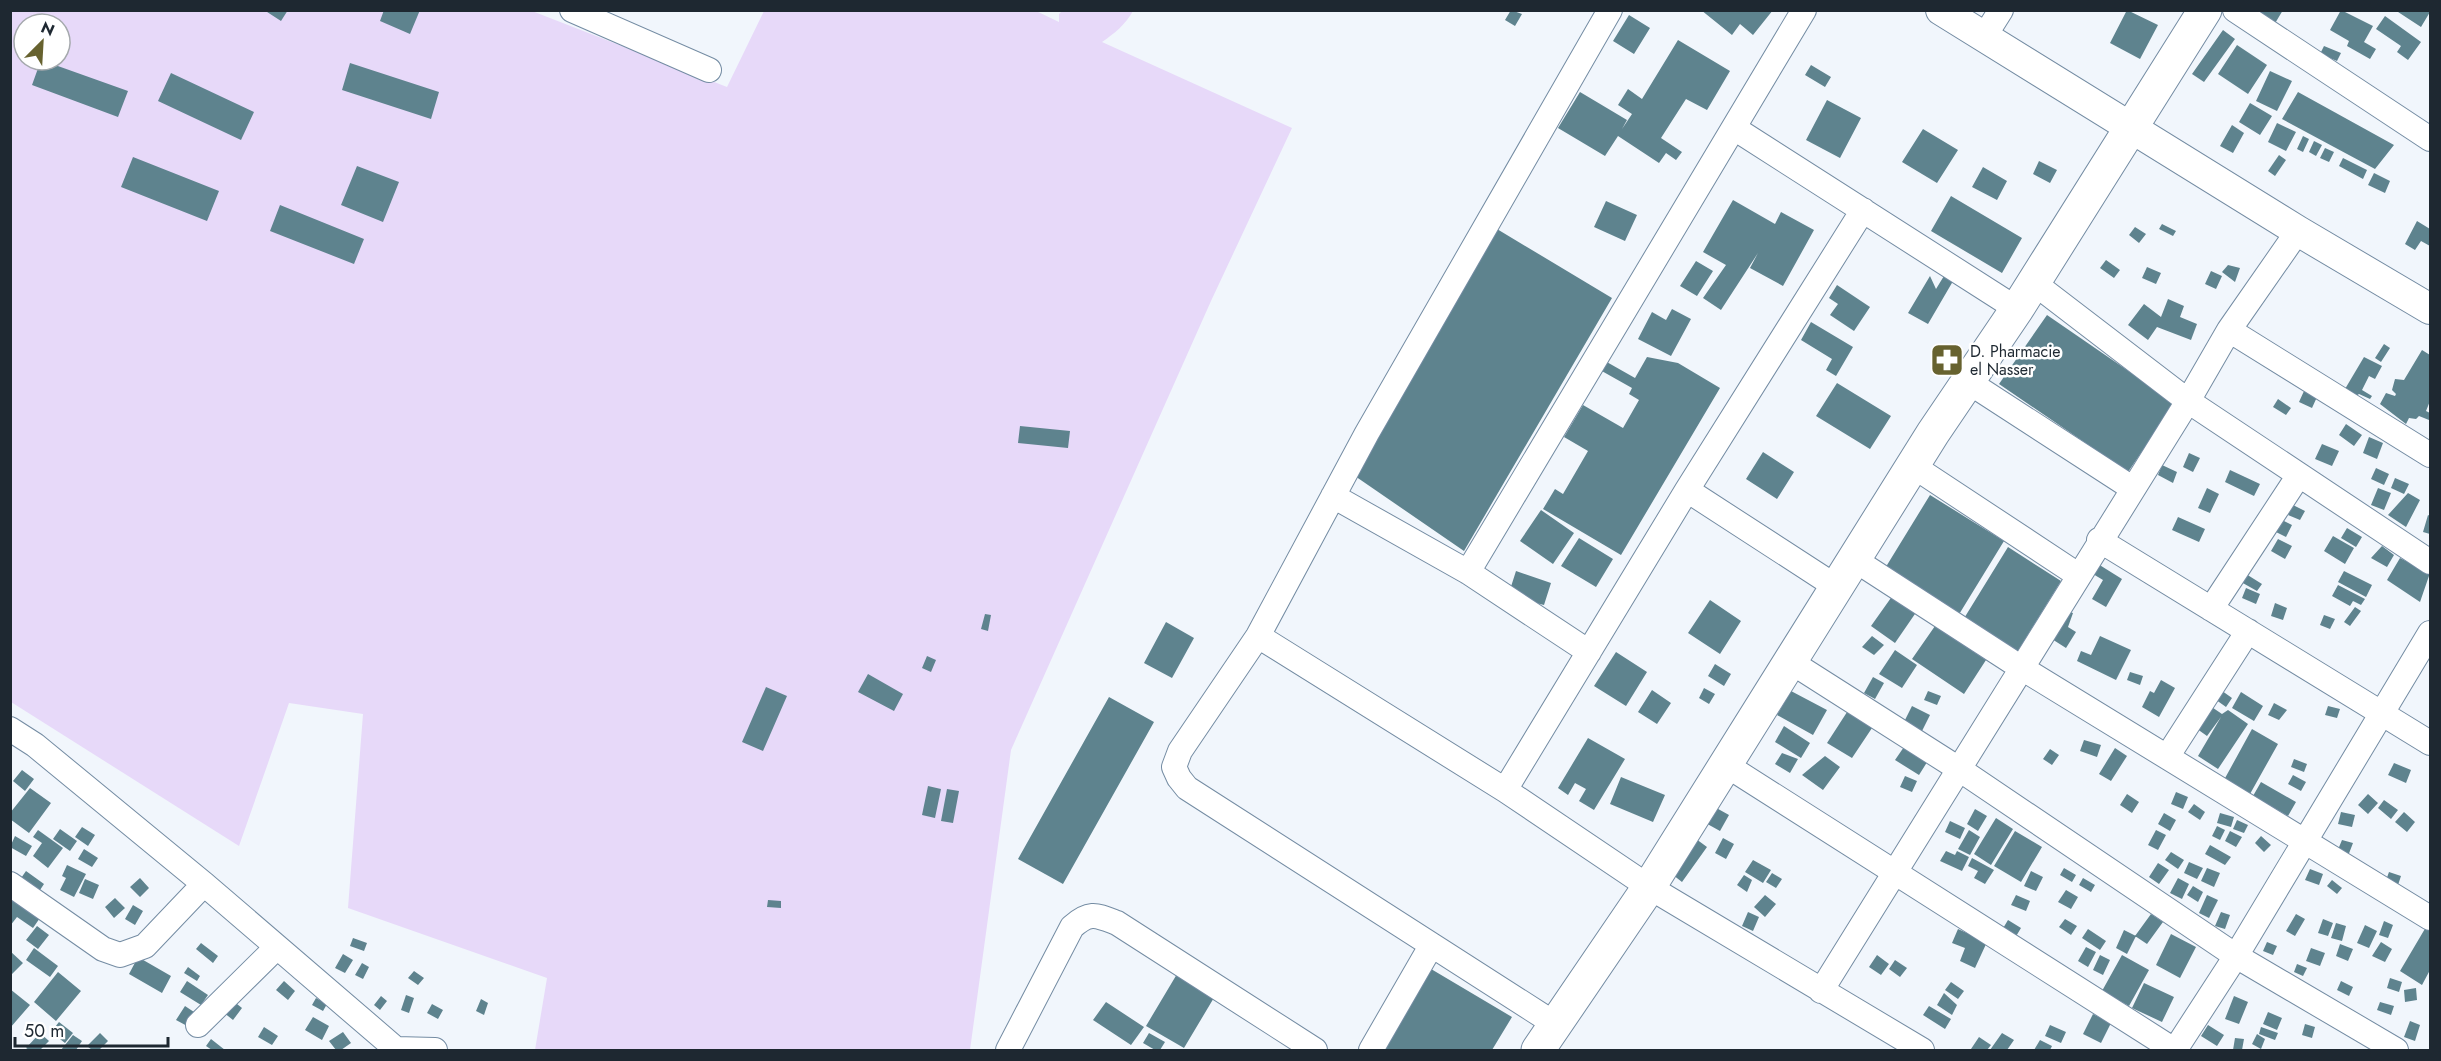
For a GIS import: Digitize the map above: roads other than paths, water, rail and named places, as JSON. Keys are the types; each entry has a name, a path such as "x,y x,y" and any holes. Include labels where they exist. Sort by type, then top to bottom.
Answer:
{"main road":[{"path":"1546,1037 1649,887 1913,466 2025,296 2205,10"}],"street":[{"path":"572,10 709,70"},
{"path":"1546,1037 1431,946 1187,788 1174,767 1180,751 1258,636 1333,496 1610,10"},
{"path":"1468,572 1804,10"},
{"path":"1941,10 2298,231 2430,309"},
{"path":"1984,37 2001,10"},
{"path":"2235,10 2430,139"},
{"path":"1734,128 1863,210 2025,296 2430,562"},
{"path":"1505,790 1687,490 1863,210"},
{"path":"1821,991 2229,330 2298,231"},
{"path":"2229,330 2430,455"},
{"path":"1967,381 2132,488"},
{"path":"1913,466 2078,575"},
{"path":"2211,609 2299,475"},
{"path":"1687,490 1838,588"},
{"path":"1333,496 1468,572 1589,652"},
{"path":"2099,540 2430,743"},
{"path":"1855,560 2020,667 2430,918"},
{"path":"2166,757 2248,631"},
{"path":"1726,765 2175,1050 2306,842 2430,633"},
{"path":"1258,636 1505,790 1649,887 1922,1050"},
{"path":"1791,662 1959,769 2236,956 2396,1050"},
{"path":"10,729 34,744 204,884 395,1050 435,1050"},
{"path":"10,884 103,949 120,955 145,946 204,884"},
{"path":"1013,1049 1072,927 1084,917 1098,916 1117,923 1315,1050"},
{"path":"1371,1050 1431,946"},
{"path":"198,1025 277,947"}],"place":[{"name":"D. Pharmacie el Nasser","path":"1947,360"}]}
